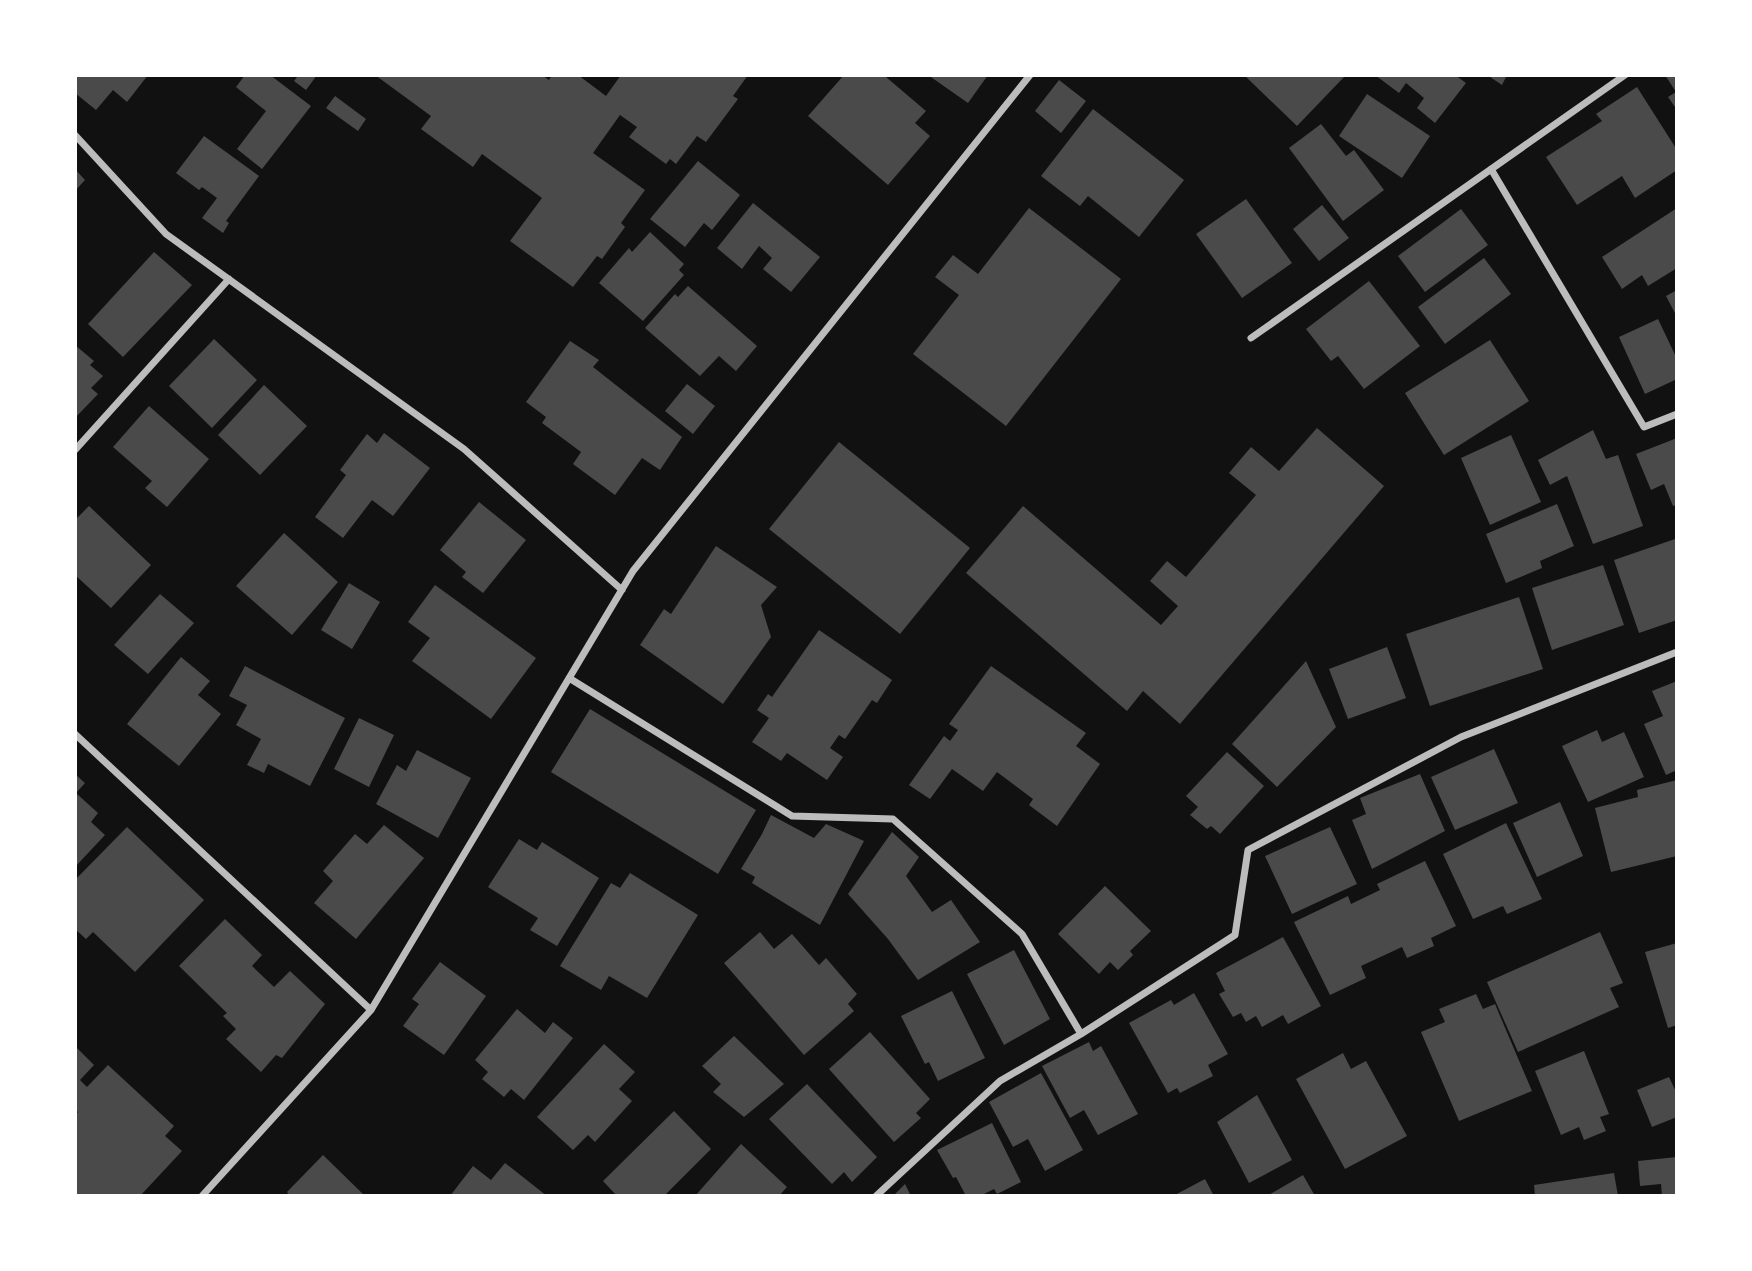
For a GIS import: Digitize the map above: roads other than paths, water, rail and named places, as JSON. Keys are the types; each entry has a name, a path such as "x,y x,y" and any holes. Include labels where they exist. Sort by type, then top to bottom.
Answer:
{"street":[{"path":"202,1196 371,1010 633,571 1030,75"},
{"path":"1251,338 1625,75"},
{"path":"75,135 166,234 464,449 622,590"},
{"path":"1491,169 1644,427 1677,414"},
{"path":"75,450 229,279"},
{"path":"876,1196 1000,1082 1082,1034 1235,935 1248,850 1461,737 1677,653"},
{"path":"569,678 792,816 893,819 1022,934 1082,1034"},
{"path":"75,734 371,1010"}]}
